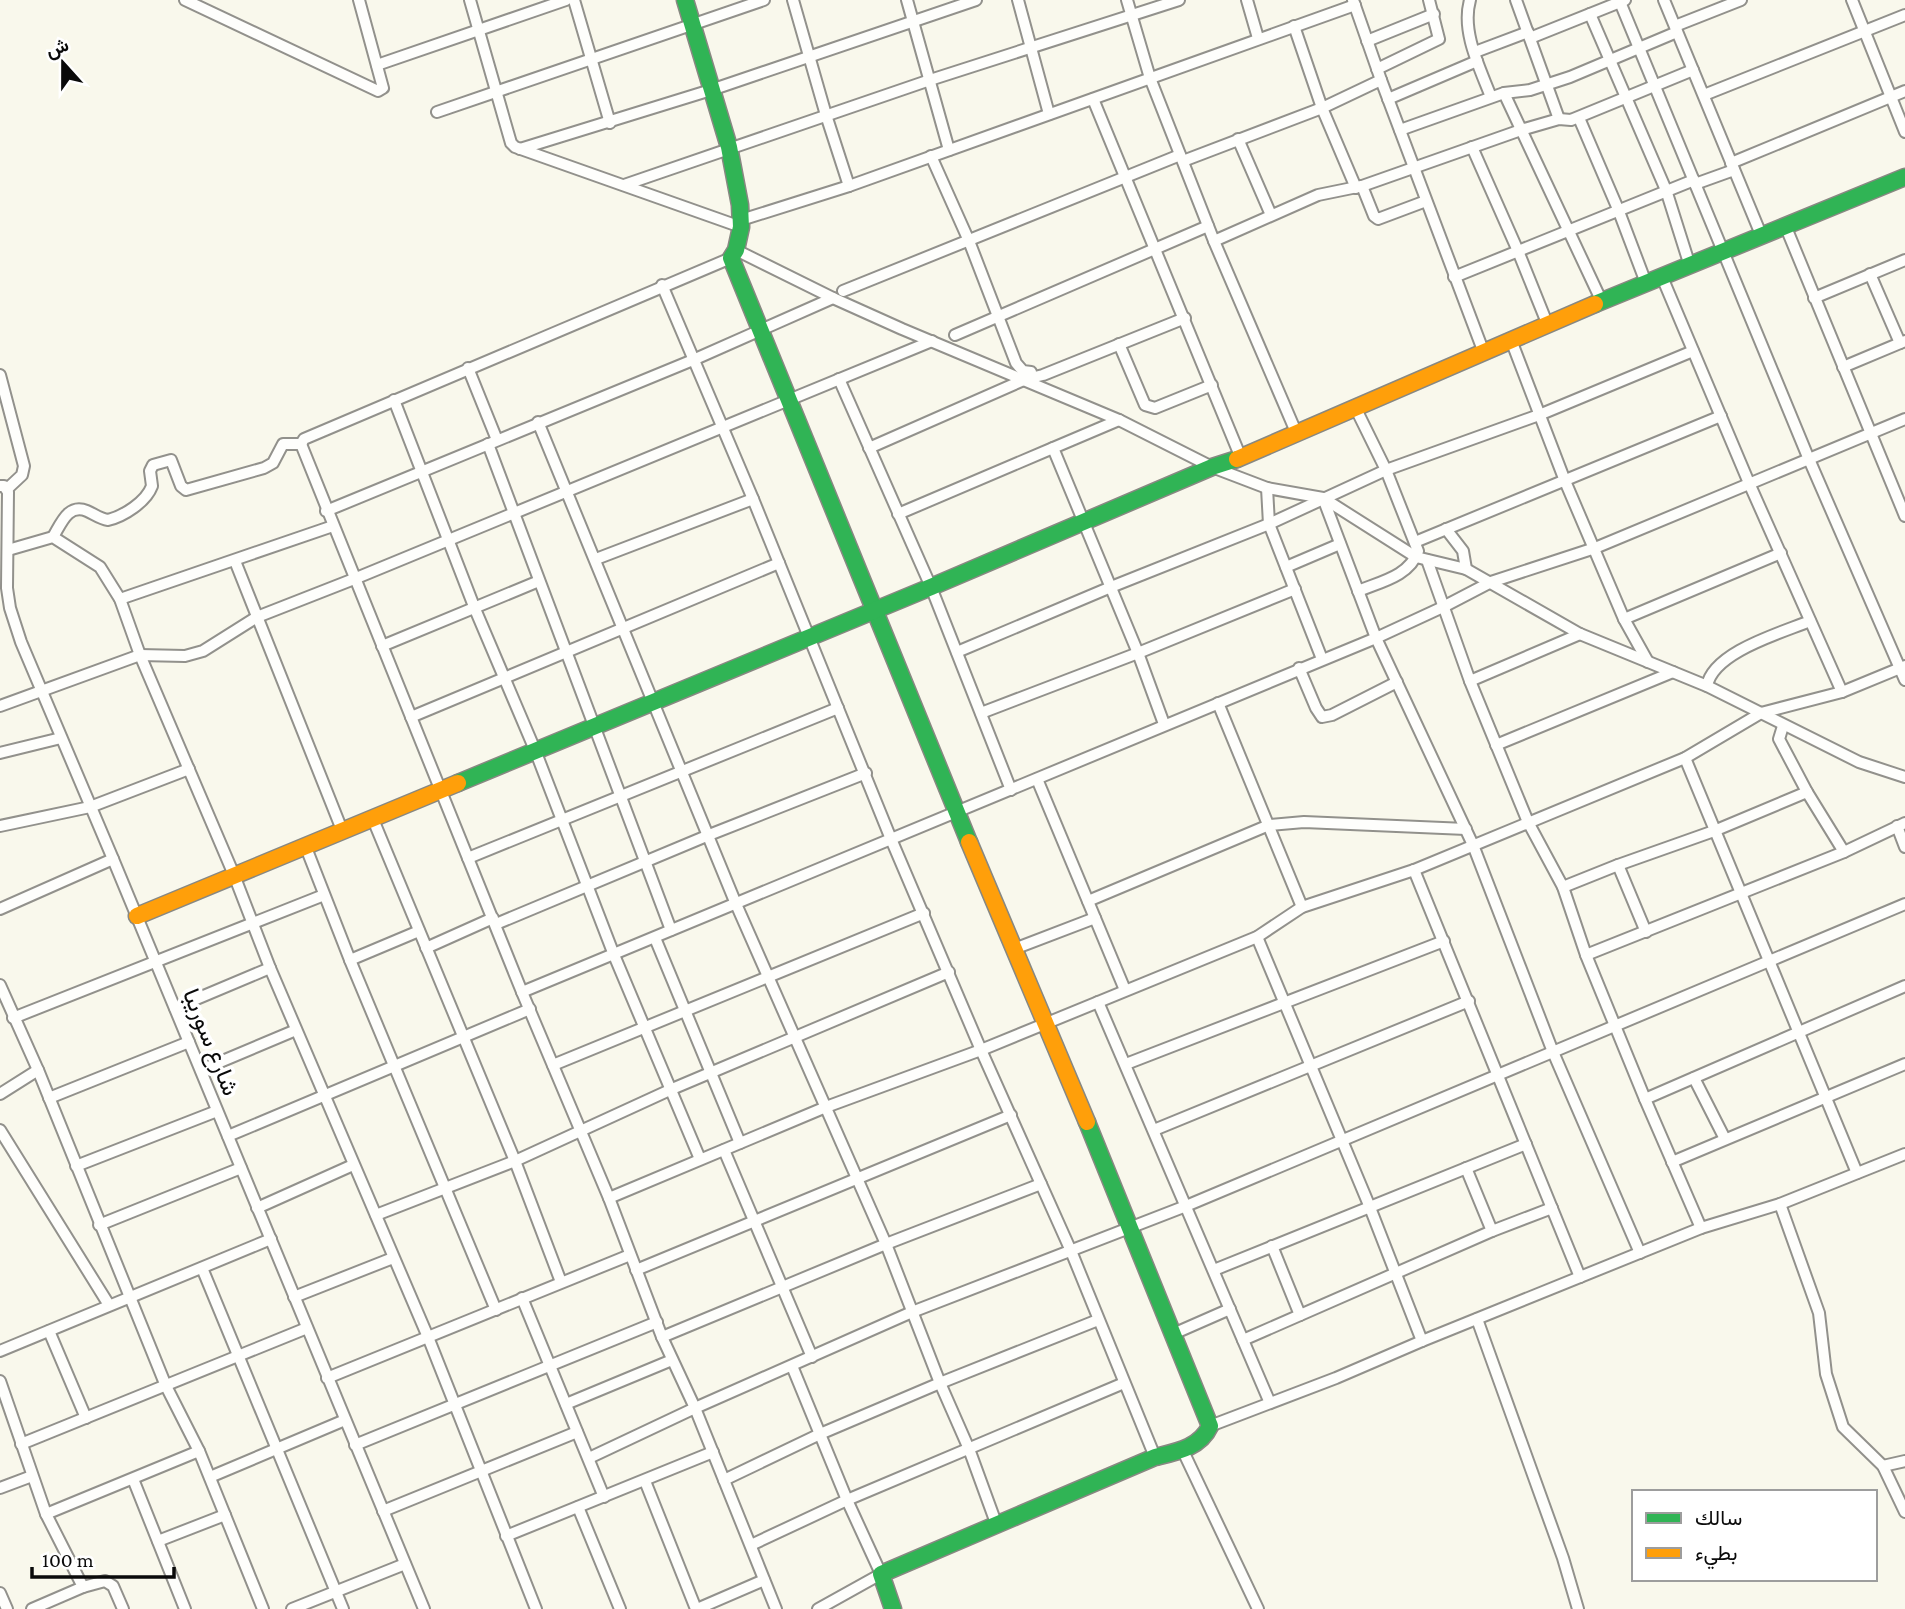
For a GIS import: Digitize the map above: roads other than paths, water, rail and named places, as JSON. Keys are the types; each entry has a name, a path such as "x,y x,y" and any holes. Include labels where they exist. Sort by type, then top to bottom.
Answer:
{"street":[{"path":"185,0 378,91 383,88 360,1"},
{"path":"470,0 511,143 520,149 741,223 1093,99 1354,2 1399,130 1484,353"},
{"path":"377,65 566,0"},
{"path":"575,0 610,123"},
{"path":"685,0 729,147 741,223 733,254 759,331 1044,1024 1131,1227 1210,1426 1207,1433 1183,1451 1155,1457 996,1523 881,1574 818,1609"},
{"path":"437,112 765,0"},
{"path":"793,0 825,115 849,186"},
{"path":"907,0 949,150"},
{"path":"520,149 711,90 976,0"},
{"path":"1018,0 1049,114"},
{"path":"1127,0 1150,78 1214,241 1296,432"},
{"path":"624,185 930,80 1180,0"},
{"path":"1247,0 1258,38"},
{"path":"843,291 1126,177 1322,108 1436,42 1438,39 1434,14 1429,0"},
{"path":"1470,0 1468,20 1476,56 1491,97"},
{"path":"1516,0 1559,119"},
{"path":"1664,0 1762,237"},
{"path":"1399,130 1491,97 1570,77 1741,0"},
{"path":"1852,0 1905,132"},
{"path":"1388,99 1476,56 1617,2 1639,48 1808,457 1902,667 1905,680"},
{"path":"1367,41 1434,14"},
{"path":"1590,14 1666,190 1690,266"},
{"path":"1704,95 1905,15"},
{"path":"1294,26 1322,108 1374,216 1378,219 1426,201"},
{"path":"1214,241 1318,195 1359,187 1521,130 1559,119 1571,120 1693,71"},
{"path":"1454,277 1666,190 1694,182 1905,91"},
{"path":"1504,93 1602,302"},
{"path":"1093,99 1241,458"},
{"path":"1579,117 1646,283"},
{"path":"1238,139 1271,215"},
{"path":"1472,147 1547,323"},
{"path":"931,156 969,241 1019,368 1043,375"},
{"path":"137,916 931,587 1212,467 1241,458 1547,323 1905,177"},
{"path":"1785,225 1870,433 1902,503 1905,516"},
{"path":"955,335 1208,226"},
{"path":"301,444 304,439 733,254 1119,420 1212,467 1267,488 1323,498 1416,557 1466,569 1580,634 1707,686 1859,762 1905,777"},
{"path":"1814,298 1905,260"},
{"path":"1843,367 1902,342 1870,274"},
{"path":"1662,277 1749,483 1842,692"},
{"path":"662,285 753,499 891,839 1071,1251 1155,1457"},
{"path":"326,510 693,360 833,298"},
{"path":"869,449 1026,379 1043,375 1185,318"},
{"path":"1511,340 1565,481 1624,620 1648,662"},
{"path":"0,706 140,655 185,656 203,651 257,617 932,341"},
{"path":"1119,344 1145,405 1149,408 1212,385"},
{"path":"957,652 1269,524 1386,470 1539,415 1693,351"},
{"path":"468,368 513,513 671,930"},
{"path":"0,375 24,466 22,475 4,487"},
{"path":"839,379 931,587 1011,790"},
{"path":"394,400 502,677 563,820 614,955 700,1159"},
{"path":"1355,407 1386,470 1418,551 1408,568 1358,591"},
{"path":"1415,542 1721,416"},
{"path":"522,992 1376,638 1491,582 1595,548 1808,457 1905,419"},
{"path":"898,514 1119,420"},
{"path":"538,422 736,904 886,1244 996,1523"},
{"path":"8,550 53,537 67,513 73,509 84,509 108,520 119,516 144,499 152,486 150,471 153,465 171,460 181,486 190,490 269,466 283,444 301,444"},
{"path":"301,444 522,992 609,1198 672,1360 695,1408 776,1609"},
{"path":"1053,448 1138,653 1164,724"},
{"name":"شارع سوريبا","path":"4,487 8,550 7,588 10,608 21,642 424,1609"},
{"path":"1267,488 1269,524 1322,659"},
{"path":"1323,498 1376,638 1473,845 1553,1052 1640,1253"},
{"path":"596,559 753,499"},
{"path":"120,599 333,526"},
{"path":"1446,529 1463,551 1466,569"},
{"path":"53,537 100,567 120,599 140,655 234,875 270,968 428,1337 536,1609"},
{"path":"1286,566 1340,544"},
{"path":"1624,620 1781,553"},
{"path":"1427,560 1496,745 1528,822 1563,887 1586,955 1701,1228"},
{"path":"234,561 342,830"},
{"path":"411,717 622,626 779,563"},
{"path":"382,646 539,581"},
{"path":"981,713 1295,589"},
{"path":"1707,686 1709,676 1739,651 1810,621"},
{"path":"1470,681 1580,634"},
{"path":"609,1198 827,1107 981,1050 1257,937 1302,907 1414,870 1685,758 1761,713 1842,692 1902,667"},
{"path":"1299,668 1322,717 1332,715 1397,682"},
{"path":"1496,745 1673,672"},
{"path":"1218,703 1302,907"},
{"path":"468,858 838,708"},
{"path":"1783,726 1779,739 1807,792 1844,852"},
{"path":"0,753 61,738"},
{"path":"1685,758 1857,1173"},
{"path":"0,826 90,807 189,769"},
{"path":"426,947 866,773"},
{"path":"1037,779 1125,990"},
{"path":"1563,887 1714,831 1807,792"},
{"path":"372,817 515,1161 561,1282"},
{"path":"1088,901 1269,825 1304,822 1466,829"},
{"path":"1586,955 1844,852 1901,824 1905,847"},
{"path":"305,845 496,1310"},
{"path":"0,909 113,859"},
{"path":"1618,865 1646,932"},
{"path":"1414,870 1580,1277"},
{"path":"13,1018 324,895"},
{"path":"589,1458 912,1312 1186,1206 1905,904"},
{"path":"553,1065 924,913"},
{"path":"1014,949 1095,918"},
{"path":"351,960 419,931"},
{"path":"1257,937 1369,1205 1422,1341"},
{"path":"655,938 740,1143"},
{"path":"1126,1064 1444,940"},
{"path":"175,1008 270,968"},
{"path":"376,1215 515,1161 672,1089 949,972"},
{"path":"0,985 38,1070 166,1386 199,1451 263,1609"},
{"path":"1645,1099 1905,986"},
{"path":"1154,1130 1469,1001"},
{"path":"1098,1002 1270,1403"},
{"path":"228,1136 530,1009"},
{"path":"201,1070 296,1030"},
{"path":"49,1098 189,1042"},
{"path":"1672,1162 1905,1064"},
{"path":"0,1094 38,1070"},
{"path":"1694,1078 1725,1139"},
{"path":"76,1166 217,1111"},
{"path":"636,1269 1011,1115"},
{"path":"0,1130 109,1306"},
{"path":"1214,1270 1525,1144"},
{"path":"724,1150 812,1357"},
{"path":"1210,1426 1336,1378 1701,1228 1780,1204 1905,1154"},
{"path":"257,1208 353,1165"},
{"path":"99,1224 241,1168"},
{"path":"1466,1168 1492,1231"},
{"path":"663,1337 886,1244 1041,1184"},
{"path":"1780,1204 1819,1313 1826,1374 1843,1427 1883,1466 1905,1512"},
{"path":"1243,1340 1492,1231 1552,1208"},
{"path":"0,1351 271,1239"},
{"path":"1272,1246 1300,1315"},
{"path":"327,1378 630,1255"},
{"path":"294,1297 393,1258"},
{"path":"202,1268 343,1609"},
{"path":"522,1298 604,1497"},
{"path":"1173,1334 1230,1308"},
{"path":"1477,1319 1563,1558 1578,1609"},
{"path":"724,1480 820,1434 1098,1321"},
{"path":"355,1445 657,1322"},
{"path":"21,1444 307,1328"},
{"path":"49,1331 86,1418"},
{"path":"566,1404 672,1360"},
{"path":"792,1366 847,1500 881,1574 893,1609"},
{"path":"0,1381 46,1514 83,1587"},
{"path":"751,1545 847,1500 1124,1383"},
{"path":"210,1477 345,1420"},
{"path":"383,1511 577,1432"},
{"path":"46,1514 199,1451"},
{"path":"1183,1451 1258,1609"},
{"path":"506,1536 713,1452"},
{"path":"1883,1466 1905,1461"},
{"path":"0,1488 32,1476"},
{"path":"133,1479 185,1609"},
{"path":"645,1481 696,1609 764,1580"},
{"path":"578,1507 620,1609"},
{"path":"158,1541 225,1516"},
{"path":"292,1609 405,1564"},
{"path":"32,1609 83,1587 108,1581 123,1609"},
{"path":"0,1592 7,1609"}]}
